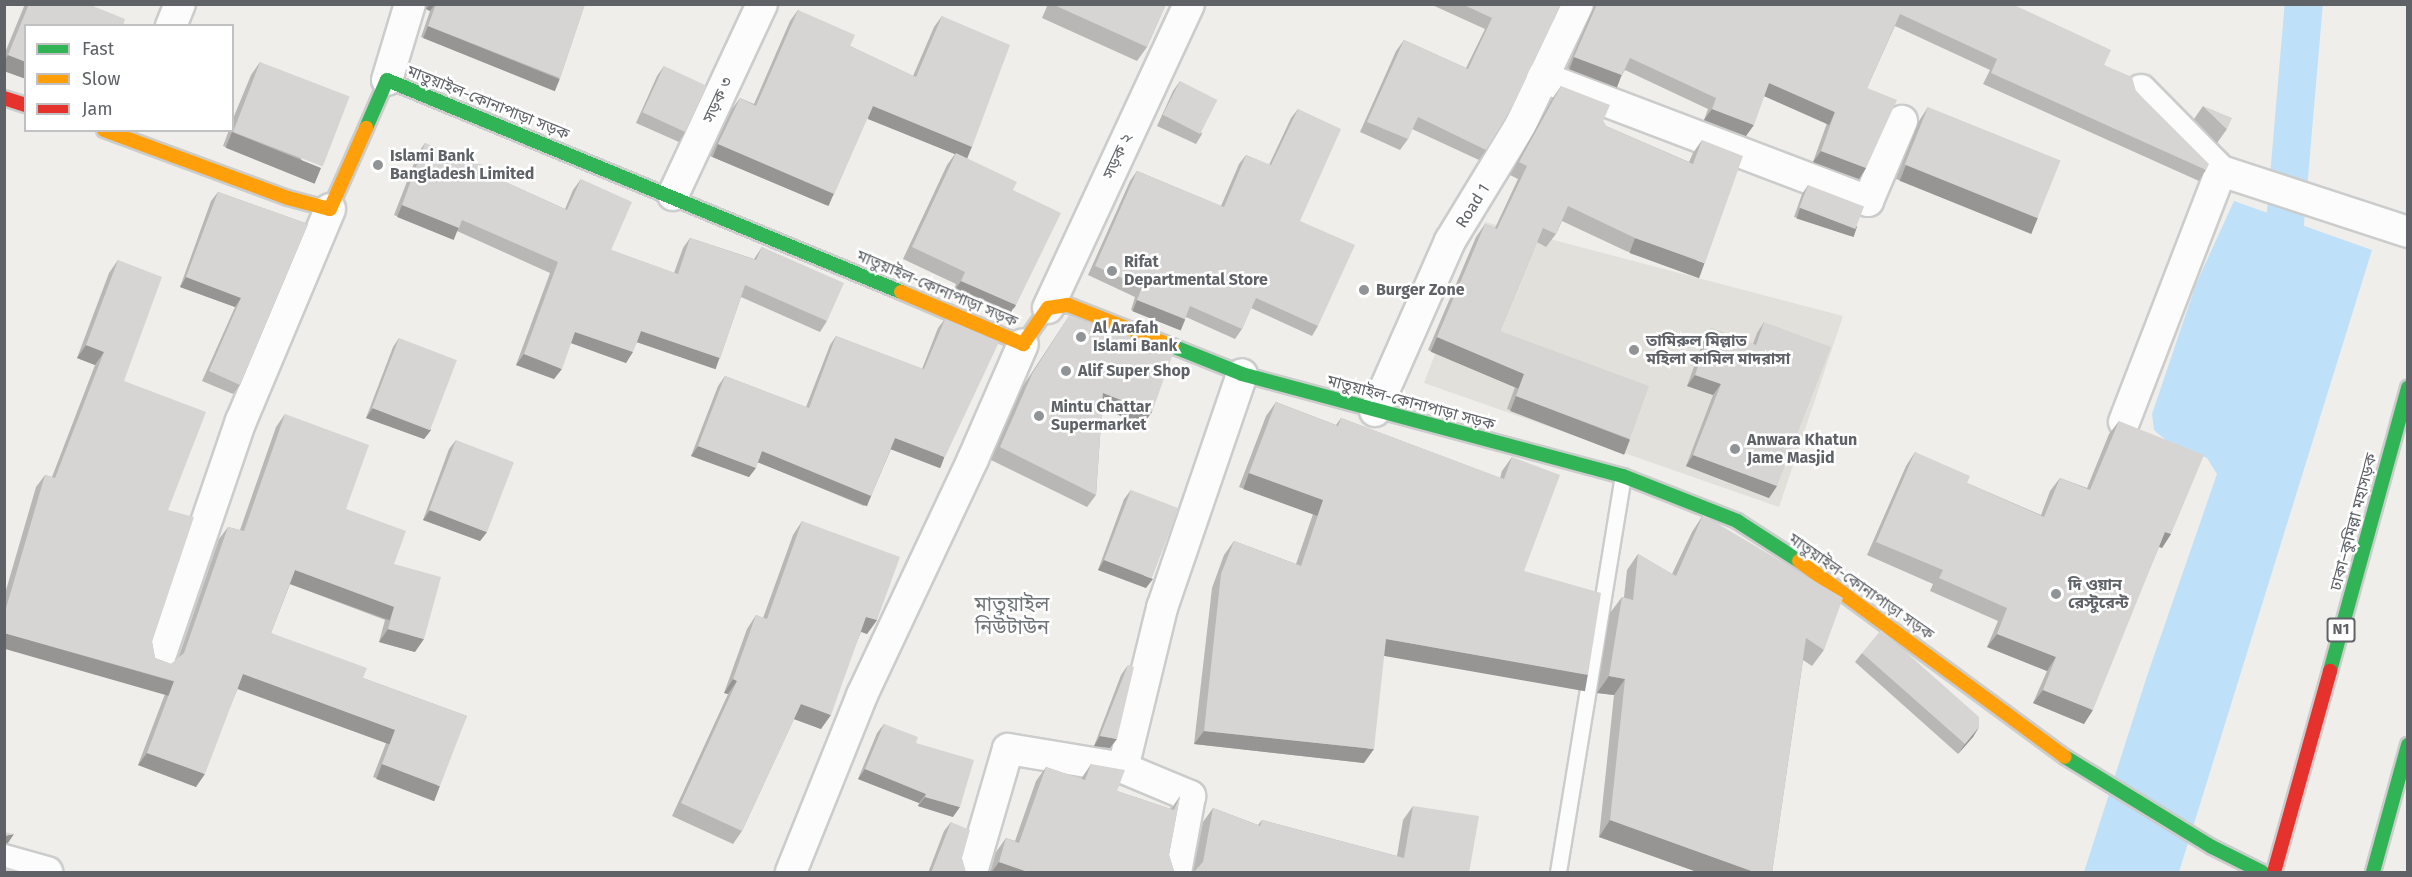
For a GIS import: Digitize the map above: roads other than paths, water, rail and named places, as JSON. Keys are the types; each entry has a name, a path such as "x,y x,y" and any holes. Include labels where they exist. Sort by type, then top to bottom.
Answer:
{"main road":[{"name":"মাতুয়াইল-কোনাপাড়া সড়ক","path":"330,208 387,80 673,195 1023,344 1048,308 1068,305 1242,374 1623,476 1737,521 1802,563 2080,768 2212,847 2262,873"},
{"path":"4,98 24,104"},
{"path":"117,132 288,198 330,208"},
{"name":"ঢাকা–কুমিল্লা মহাসড়ক","path":"2274,873 2408,388"},
{"path":"2373,873 2408,745"}],"street":[{"path":"172,24 180,4"},
{"path":"387,80 410,4"},
{"name":"সড়ক ৩","path":"673,195 762,4"},
{"name":"সড়ক ২","path":"1048,308 1189,4"},
{"name":"Road 1","path":"1375,411 1450,241 1497,167 1578,4"},
{"path":"1542,77 1868,201 1902,121"},
{"path":"2140,90 2222,172 2408,232"},
{"path":"2124,422 2222,172"},
{"path":"159,660 241,421 330,208"},
{"path":"791,873 862,695 974,459 1023,344"},
{"path":"1123,768 1162,608 1242,374"},
{"path":"972,873 1008,749 1123,768 1190,796 1176,873"},
{"path":"4,860 47,873"}],"lane":[{"path":"1557,873 1623,476"}],"water":[{"path":"2234,201 2372,250 2179,872 2084,872 2147,676 2217,474 2207,458 2167,441 2154,430 2152,414 2196,284"}],"waterway":[{"path":"2281,270 2304,4"}],"place":[{"name":"Islami Bank Bangladesh Limited","path":"378,165"},
{"name":"Rifat Departmental Store","path":"1112,271"},
{"name":"Burger Zone","path":"1364,290"},
{"name":"Al Arafah Islami Bank","path":"1081,337"},
{"name":"তামিরুল মিল্লাত মহিলা কামিল মাদরাসা","path":"1634,350"},
{"name":"Alif Super Shop","path":"1066,371"},
{"name":"Mintu Chattar Supermarket","path":"1039,416"},
{"name":"Anwara Khatun Jame Masjid","path":"1735,449"},
{"name":"দি ওয়ান রেস্টুরেন্ট","path":"2056,594"}],"district":[{"name":"মাতুয়াইল নিউটাউন","path":"1012,616"}]}
